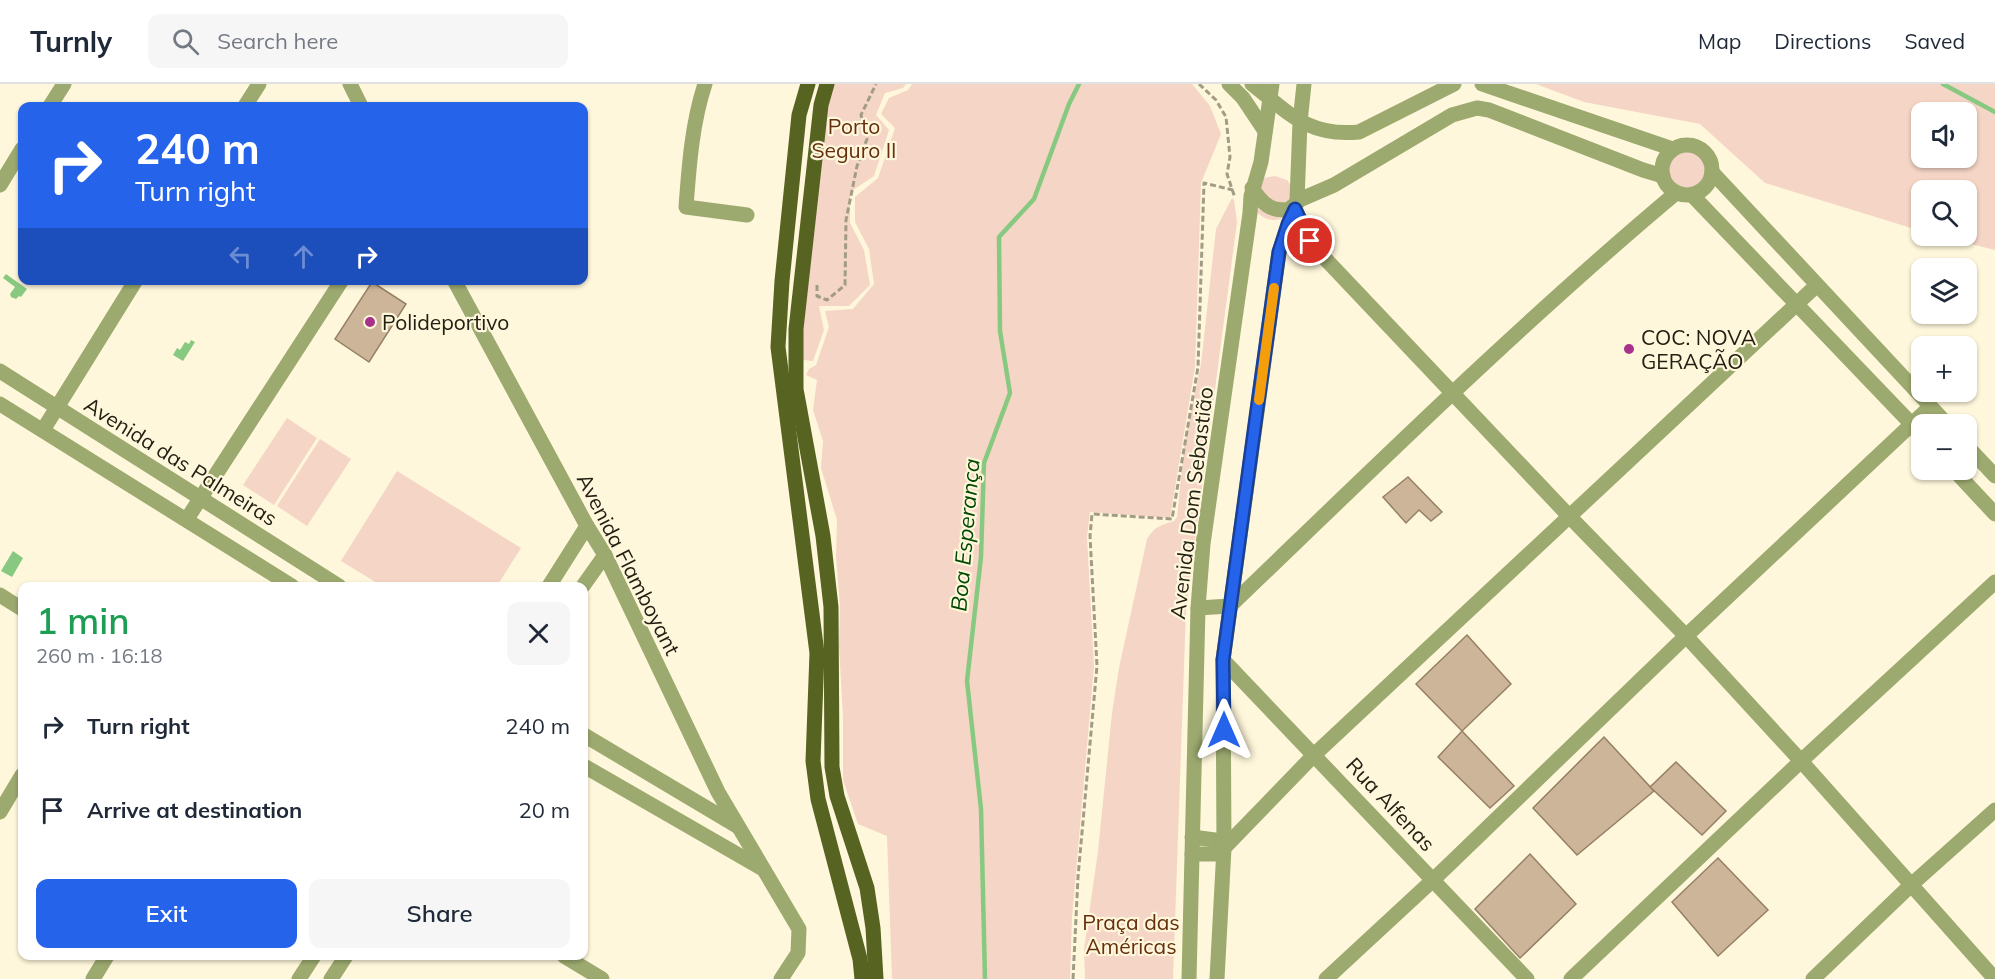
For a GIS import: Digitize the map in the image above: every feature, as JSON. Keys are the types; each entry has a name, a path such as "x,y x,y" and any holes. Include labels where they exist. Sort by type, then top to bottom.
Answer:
{"main road":[{"path":"808,84 799,115 782,281 778,347 817,653 813,761 818,799 855,936 862,979"},
{"path":"827,84 821,105 796,329 796,389 823,536 831,607 832,767 837,796 867,888 876,979"}],"street":[{"path":"53,102 64,84"},
{"path":"248,102 259,84"},
{"path":"350,84 359,102"},
{"path":"705,84 695,130 686,207 747,215"},
{"path":"1229,84 1243,98 1265,131"},
{"path":"1252,84 1271,91 1300,128 1343,134 1359,132 1454,84"},
{"path":"1217,979 1224,848 1223,660 1279,252 1296,204 1304,84"},
{"path":"1482,84 1673,149 1688,145 1702,150 1711,164 1712,172 1706,187 1692,195 1676,193 1670,188 1663,176 1664,161 1673,149"},
{"path":"1265,131 1271,91"},
{"path":"1252,188 1260,200 1274,208 1289,209 1452,115 1477,108 1490,110 1663,176"},
{"name":"Avenida Dom Sebastião","path":"1189,979 1197,608 1203,544 1251,213 1252,188 1261,162 1265,131"},
{"path":"0,184 18,155"},
{"path":"1712,172 1937,414"},
{"path":"1197,608 1230,606 1453,392 1598,258 1676,193"},
{"path":"1692,195 1911,425"},
{"path":"1296,204 1310,241 1317,250 1686,636 1995,979"},
{"path":"43,430 133,285"},
{"path":"187,519 339,285"},
{"name":"Avenida Flamboyant","path":"457,285 587,526 606,555 717,792 799,929 798,953 781,979"},
{"path":"1192,854 1215,854 1224,848 1315,754 1817,285"},
{"name":"Avenida das Palmeiras","path":"0,371 333,582"},
{"path":"0,404 286,582"},
{"path":"1926,414 1930,407"},
{"path":"1326,979 1433,880 1686,636 1911,434"},
{"path":"1977,457 1995,476"},
{"path":"1963,480 1995,514"},
{"path":"552,582 587,526"},
{"path":"586,582 606,555"},
{"path":"1571,979 1801,761 1995,582"},
{"path":"0,595 18,606"},
{"name":"Rua Alfenas","path":"1223,660 1527,979"},
{"path":"588,737 740,828"},
{"path":"588,768 764,869"},
{"path":"0,812 18,782"},
{"path":"1813,979 1911,885 1995,810"},
{"path":"1192,837 1215,840 1224,848"},
{"path":"93,979 105,960"},
{"path":"299,979 311,960"},
{"path":"331,979 343,960"},
{"path":"571,960 602,979"}],"path":[{"path":"817,277 817,296 828,300 845,285 846,220 857,166 867,139 861,115 876,84"},
{"path":"1073,979 1078,877 1097,666 1090,536 1092,514 1172,519 1198,367 1204,183 1233,190 1227,174 1230,157 1226,117 1216,100 1199,84"}],"green space":[{"name":"Porto Seguro II","path":"834,84 906,84 903,88 885,93 876,115 889,130 874,176 850,192 850,223 864,250 870,285 849,306 819,306 824,330 813,361 798,362 826,106"},
{"path":"912,84 1192,84 1210,106 1221,134 1201,183 1195,367 1170,518 1090,512 1087,537 1094,666 1072,918 1070,979 892,979 887,836 858,824 843,780 840,606 836,557 837,520 821,468 823,441 813,410 817,380 806,375 809,369 816,365 829,327 825,311 853,309 874,284 869,249 855,222 855,197 878,178 895,128 881,114 889,98 908,90"},
{"path":"1536,84 1995,84 1995,250 1977,246 1977,180 1911,180 1911,228 1765,183 1700,124 1584,102"},
{"path":"1687,151 1701,156 1706,170 1701,184 1687,189 1673,184 1668,170 1673,156"},
{"path":"1275,176 1287,180 1295,191 1284,218 1272,220 1256,211 1263,178"},
{"name":"Praça das Américas","path":"1232,198 1237,222 1186,609 1173,979 1085,979 1084,949 1119,668 1147,539 1155,529 1174,521 1177,517 1185,440 1201,364 1216,229"},
{"path":"287,418 317,438 274,505 243,485"},
{"path":"320,439 351,459 307,526 277,506"},
{"path":"397,471 521,548 500,582 375,582 341,561"}],"shaded area":[{"path":"6,274 18,285 27,289 21,297 16,299 11,297 10,294 15,287 3,278"},
{"path":"191,340 195,342 183,361 173,355 177,348 180,350 185,342 189,344"},
{"path":"13,551 23,558 12,577 1,571"}],"building":[{"name":"Polideportivo","path":"370,285 377,285 406,304 369,362 335,339"},
{"path":"1408,477 1442,512 1431,521 1419,510 1406,523 1383,497"},
{"path":"1467,635 1511,684 1462,731 1416,684"},
{"path":"1462,731 1514,786 1490,808 1438,757"},
{"path":"1604,737 1654,791 1577,855 1533,808"},
{"path":"1676,762 1726,811 1702,835 1650,787"},
{"path":"1530,854 1576,904 1520,958 1475,909"},
{"path":"1718,858 1768,910 1718,956 1672,902"}],"waterway":[{"name":"Boa Esperança","path":"985,979 981,809 967,681 981,557 984,463 1010,393 1000,331 999,237 1034,199 1069,104 1079,84"},
{"path":"1943,84 1995,112"}],"slow traffic":[{"path":"1259,400 1274,288"}],"place":[{"name":"Polideportivo","path":"370,322"},
{"name":"COC: NOVA GERAÇÃO","path":"1629,349"}],"route":[{"path":"1224,730 1223,660 1256,417 1279,252 1284,233 1295,209 1310,241"}]}
